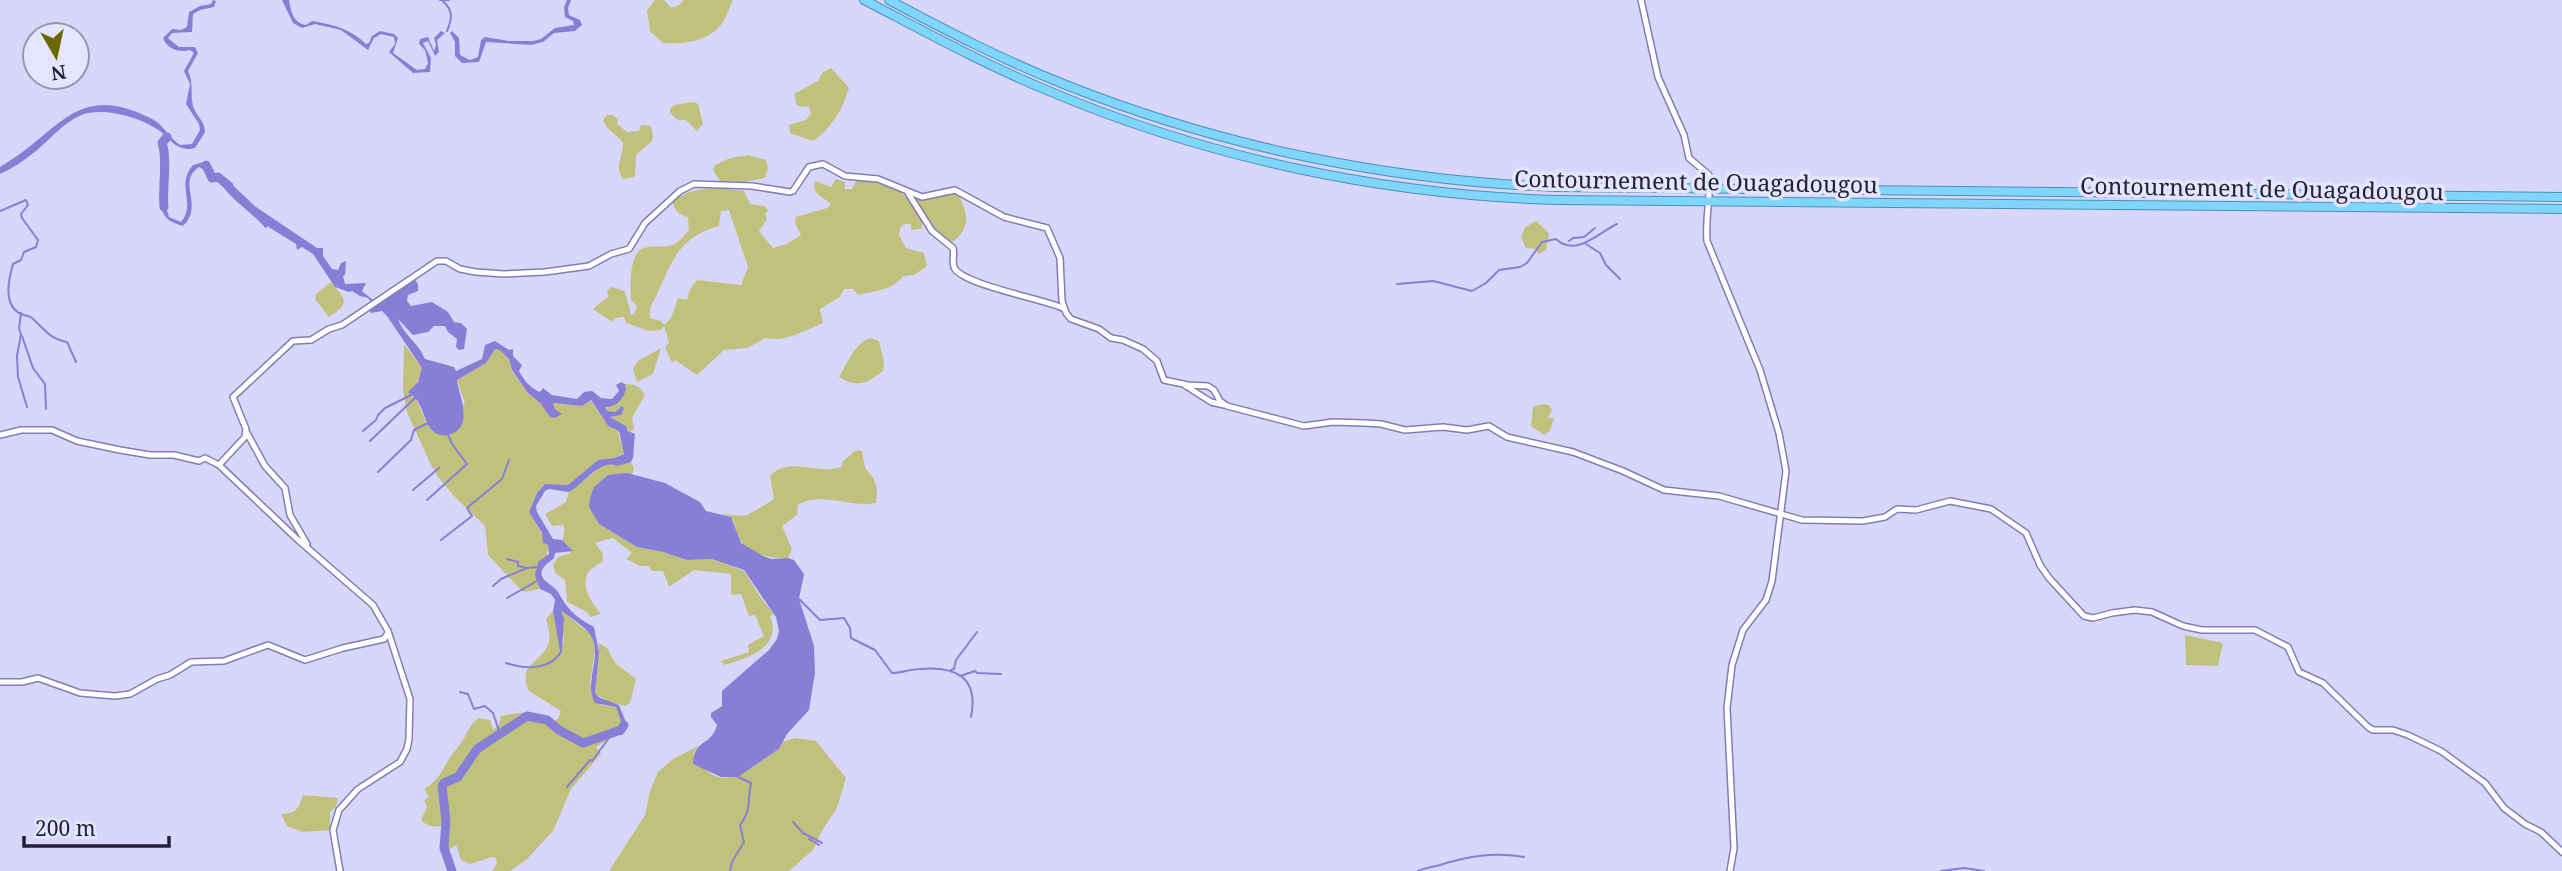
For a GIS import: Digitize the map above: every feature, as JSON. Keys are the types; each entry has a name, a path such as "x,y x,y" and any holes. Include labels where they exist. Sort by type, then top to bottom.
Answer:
{"highway":[{"name":"Contournement de Ouagadougou","path":"864,0 986,63 1063,97 1186,139 1308,172 1382,184 1513,198 2562,209"},
{"name":"Contournement de Ouagadougou","path":"889,0 999,56 1066,85 1195,129 1273,150 1383,171 1510,186 2562,197"}],"street":[{"path":"1640,0 1658,77 1684,135 1689,158 1709,175 1711,201 1705,221 1707,241 1760,370 1779,433 1786,471 1772,581 1766,600 1743,630 1732,665 1727,708 1734,848 1730,871"},
{"path":"311,550 290,515 285,488 265,466 257,448 248,438 233,397 293,341 311,341 342,324 418,271 437,261 446,261 464,270 504,274 589,266 611,254 629,249 645,223 680,191 694,184 765,187 790,192 809,167 817,164 845,176 878,179 922,197 955,190 1004,217 1047,228 1060,258 1063,309"},
{"path":"906,190 932,231 953,248 953,264 959,273 990,287 1018,293 1063,309 1071,319 1099,329 1111,338 1143,349 1157,362 1164,380 1212,387 1220,401 1227,406"},
{"path":"1184,384 1211,402 1304,426 1333,422 1381,424 1405,430 1443,427 1467,430 1489,426 1507,437 1573,453 1664,490 1719,496 1802,520 1863,521 1885,517 1897,509 1916,510 1950,501 1991,509 2026,533 2049,578 2084,615 2093,618 2135,610 2152,612 2183,626 2202,630 2255,630 2288,647 2299,672 2322,683 2368,727 2373,730 2393,730 2441,751 2485,783 2504,808 2541,832 2562,852"},
{"path":"219,465 245,437 246,429"},
{"path":"0,435 22,430 52,430 77,441 150,455 174,455 199,461 205,458 219,465 373,605 388,633 410,699 407,749 400,762 358,789 339,810 333,830 340,871"},
{"path":"0,682 22,682 38,678 80,693 115,696 130,694 191,662 224,661 268,645 299,658 312,659 343,648 384,639 388,633"}],"shaded area":[{"path":"213,0 216,1 214,7 193,14 192,32 172,33 168,38 179,47 195,47 198,53 188,71 191,80 193,106 205,132 195,148 177,146 160,131 132,117 105,112 88,113 67,124 28,158 0,174 0,167 70,115 86,108 104,105 126,108 152,119 180,145 192,144 200,130 186,104 190,84 184,71 194,53 190,50 174,49 167,45 163,38 172,29 181,30 187,27 189,12 211,4"},
{"path":"282,0 289,0 293,16 298,22 306,25 312,21 334,26 353,34 366,44 380,31 394,34 398,38 393,53 417,70 425,69 428,63 425,50 419,44 420,39 428,37 434,51 434,38 441,31 445,33 437,40 439,52 435,56 428,41 423,43 431,58 430,72 413,73 389,52 395,44 394,37 381,34 374,38 368,50 341,30 315,24 302,28 293,23"},
{"path":"567,0 571,0 569,15 580,20 582,25 575,31 554,33 543,42 531,45 486,42 479,62 462,63 455,56 455,42 450,33 452,31 459,38 460,55 470,60 478,57 481,40 485,37 533,41 541,39 555,28 574,25 573,21 565,17 564,7"},
{"path":"655,0 664,0 670,7 676,7 683,0 733,0 720,26 709,35 694,41 663,43 650,31 647,10"},
{"path":"831,68 849,88 835,118 813,141 790,133 789,125 806,120 811,114 809,107 797,106 794,94 818,81 822,73"},
{"path":"694,102 698,104 703,124 697,131 686,120 678,120 670,113 674,105"},
{"path":"607,115 618,119 617,124 627,132 639,131 641,125 651,126 652,141 636,155 635,177 623,179 620,174 623,143 604,123"},
{"path":"748,155 766,160 768,168 765,178 737,183 720,181 713,170 715,165 730,158"},
{"path":"204,162 214,171 209,173 199,167 193,173 190,180 192,210 189,218 183,226 172,222 163,213 163,196 169,217 181,222 187,208 188,172 193,165"},
{"path":"858,177 894,184 909,201 953,192 958,194 965,210 966,223 961,234 948,245 923,221 921,229 911,230 911,224 905,224 900,228 899,235 906,248 924,253 927,266 914,275 903,276 883,289 858,295 853,289 844,289 840,297 820,309 823,323 780,339 766,338 747,348 724,350 697,375 675,360 672,363 665,347 669,343 664,326 661,330 649,331 626,323 624,317 615,318 612,322 593,309 608,297 607,291 611,287 625,291 631,315 634,314 637,306 631,300 631,287 636,256 644,248 675,244 689,230 688,217 678,212 673,202 689,192 707,189 744,191 750,204 764,206 768,210 765,215 767,219 759,231 773,248 787,244 801,235 795,223 796,217 827,208 831,204 816,192 815,181 831,187 836,179 845,182 845,189 852,189","holes":["729,210 748,267 741,285 697,280 690,289 687,300 678,298 671,318 664,325 661,321 650,318 650,308 674,258 691,239 719,226 721,211"]},
{"path":"225,178 256,207 317,248 323,248 323,256 332,269 338,270 341,263 346,261 343,276 345,284 366,283 362,291 373,300 371,302 352,291 335,287 313,254 302,247 297,250 296,244 267,226 266,229 233,198 222,186 220,180"},
{"path":"1536,221 1549,233 1546,250 1539,254 1536,249 1526,248 1521,237 1525,227"},
{"path":"413,277 418,284 418,291 408,295 407,301 411,306 432,302 448,312 454,322 461,323 467,329 464,349 459,350 456,347 457,339 445,326 434,326 428,332 413,335 398,319 425,359 454,367 456,371 482,359 485,345 495,341 509,350 513,349 513,356 522,365 519,371 525,381 540,392 543,388 552,395 577,399 584,392 592,391 601,398 612,399 619,391 616,385 621,382 625,384 626,389 621,400 605,407 607,411 615,412 622,406 624,408 621,415 610,417 635,434 631,462 604,466 569,492 549,489 536,506 553,539 562,540 573,551 555,553 554,558 543,568 542,576 581,620 594,627 599,652 595,693 600,698 619,705 627,725 622,735 617,734 622,724 616,707 595,703 592,695 595,652 591,636 561,610 564,619 560,652 553,611 555,600 551,594 540,589 535,575 538,562 549,554 548,545 543,543 542,533 529,512 537,493 545,484 568,485 598,460 624,454 619,431 608,426 591,400 582,406 553,403 555,409 562,414 555,418 550,417 540,403 527,392 512,370 509,359 495,349 486,363 457,380 464,417 458,430 445,435 435,433 418,403 408,392 418,382 422,368 387,316 382,311 371,313 368,309"},
{"path":"331,282 344,301 341,308 329,317 315,299 316,294"},
{"path":"871,338 879,341 884,362 883,371 862,383 851,383 839,377 860,344"},
{"path":"404,344 422,368 411,395 416,399 426,422 465,403 457,380 486,363 495,349 500,349 509,359 512,371 527,392 540,403 550,417 558,411 553,403 582,406 590,400 608,426 619,431 624,453 614,458 598,460 568,485 545,484 537,493 529,512 548,545 547,557 538,562 536,570 540,589 523,592 488,555 485,526 455,497 429,461 407,412 403,390"},
{"path":"661,348 653,374 637,382 633,368 638,361"},
{"path":"625,384 637,386 645,395 632,418 634,429 630,432 626,426 610,417 617,416 622,406 615,412 607,411 605,407 626,389"},
{"path":"1549,405 1552,410 1548,418 1554,418 1550,431 1544,435 1531,426 1533,407"},
{"path":"856,450 862,451 865,468 874,479 877,489 876,503 817,499 798,505 797,515 782,526 792,549 788,558 768,557 748,548 739,538 731,517 722,514 747,515 774,499 770,476 778,470 795,466 823,469 841,467 843,461"},
{"path":"631,462 634,468 632,475 627,473 599,524 637,547 687,560 712,559 744,571 774,614 770,616 772,636 760,650 724,665 721,661 749,652 748,645 764,636 755,615 749,616 741,594 731,595 731,574 694,570 669,587 663,571 652,571 649,566 640,566 626,559 632,553 613,538 595,543 603,554 603,561 589,571 586,577 588,594 601,614 591,617 587,612 567,602 565,580 555,573 553,565 558,557 571,553 569,546 563,544 563,525 552,526 545,514 566,502 569,492 603,465"},
{"path":"627,473 665,483 700,502 706,511 731,517 741,543 771,559 794,560 804,574 799,599 814,646 815,673 809,710 787,734 779,749 738,777 721,777 693,764 694,756 699,746 714,732 717,725 711,713 722,706 722,691 769,650 777,639 779,631 776,617 744,570 712,559 687,560 637,547 599,524 589,507 594,487 608,475"},
{"path":"561,610 590,634 595,650 590,683 601,705 616,707 622,724 617,734 596,747 601,754 571,789 553,831 526,860 510,871 492,871 497,864 496,858 470,864 461,860 456,845 450,849 444,848 445,826 432,826 421,820 427,807 424,800 429,797 424,789 439,776 471,725 479,718 490,720 493,730 499,724 501,716 528,713 554,721 558,719 561,711 529,691 526,674 549,642 546,619 553,611 560,651 564,641"},
{"path":"2185,635 2223,643 2218,666 2186,665"},
{"path":"599,643 607,648 615,663 636,679 630,703 625,706 606,701 595,693"},
{"path":"795,738 816,741 846,778 837,808 813,850 789,871 609,871 645,815 650,791 658,772 673,759 698,746 693,754 703,768 724,778 745,772 779,749 783,742"},
{"path":"303,795 338,798 336,807 330,812 330,830 303,832 287,826 281,814 296,809"}],"waterway":[{"path":"440,0 449,0"},
{"path":"442,0 451,15 447,31"},
{"path":"164,207 165,157 162,143 167,137"},
{"path":"206,165 212,178 218,177 229,186"},
{"path":"0,211 26,200 28,205 21,214 22,218 38,240 36,247 24,252 21,260 13,264 8,291 11,304 15,310 31,317 52,336 67,342 76,362"},
{"path":"1397,284 1433,281 1472,291 1486,283 1499,270 1520,267 1527,263 1542,242 1556,239 1571,246 1579,245 1617,224"},
{"path":"1569,241 1584,237 1595,228"},
{"path":"1586,244 1600,253 1606,265 1620,279"},
{"path":"21,313 18,377 27,407"},
{"path":"22,336 33,368 45,384 46,409"},
{"path":"363,431 385,408 411,395"},
{"path":"370,441 417,396"},
{"path":"378,472 411,440 414,430 428,423"},
{"path":"427,500 467,464 448,435"},
{"path":"441,540 472,516 467,508 502,479 509,460"},
{"path":"413,490 439,468"},
{"path":"507,559 518,562 518,566 538,567"},
{"path":"493,586 501,579 527,568"},
{"path":"507,598 537,581"},
{"path":"799,599 820,620 844,618 850,628 851,638 875,650 892,673 933,669 954,672 962,677 971,692 971,717"},
{"path":"951,670 977,632"},
{"path":"506,663 536,667 550,663 561,652"},
{"path":"960,676 975,671 1001,674"},
{"path":"460,692 468,694 474,709 485,706 493,713 499,731 505,732"},
{"path":"452,871 444,848 446,821 442,786 458,777 477,749 527,716 547,720 583,743 621,730 624,725"},
{"path":"567,787 590,760 592,761 609,738 608,733"},
{"path":"730,871 732,862 744,842 740,825 748,810 751,783 738,777"},
{"path":"793,822 803,833 822,843"},
{"path":"809,839 819,845"},
{"path":"1418,871 1481,856 1524,857"},
{"path":"1941,871 1964,868 1984,871"}]}
